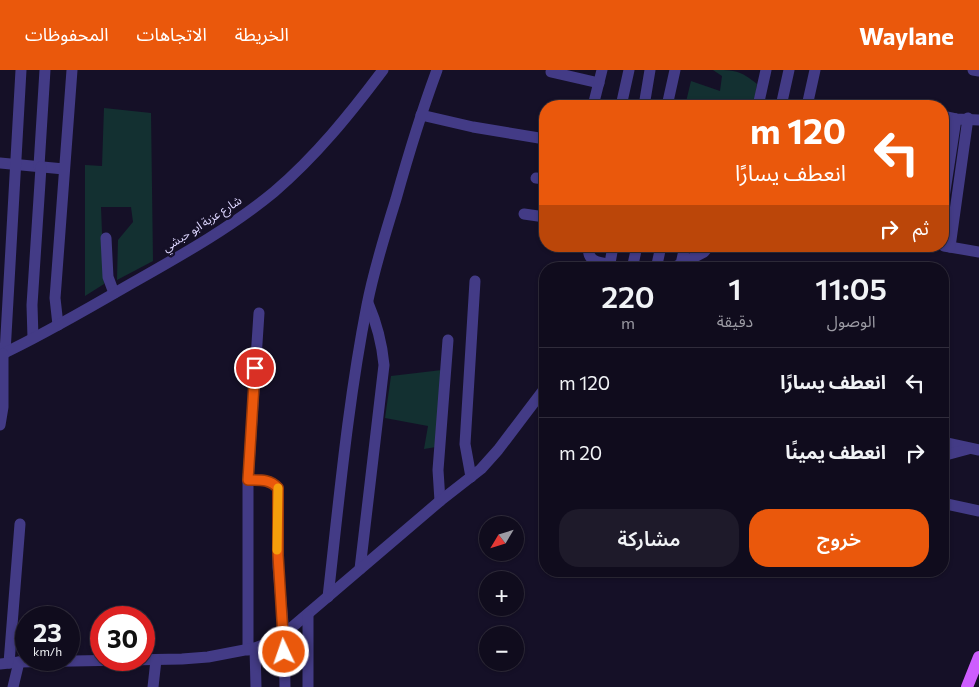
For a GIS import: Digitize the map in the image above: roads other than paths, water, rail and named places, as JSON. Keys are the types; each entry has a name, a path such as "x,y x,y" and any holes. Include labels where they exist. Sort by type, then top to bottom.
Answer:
{"main road":[{"path":"966,687 979,657"}],"street":[{"path":"0,425 3,407 3,354 21,70"},
{"path":"33,338 32,305 45,70"},
{"path":"58,324 56,285 72,70"},
{"name":"شارع عزبة ابو حبشي","path":"3,354 200,244 238,219 274,192 307,162 337,130 382,70"},
{"path":"328,597 342,471 368,303 384,240 421,115 437,70"},
{"path":"594,100 602,70"},
{"path":"622,100 629,70"},
{"path":"645,100 650,70"},
{"path":"668,100 675,70"},
{"path":"759,100 766,70"},
{"path":"782,100 789,70"},
{"path":"808,100 815,70"},
{"path":"973,70 979,71"},
{"path":"552,72 598,83"},
{"path":"421,115 473,127 539,138"},
{"path":"949,117 968,119"},
{"path":"949,186 968,119"},
{"path":"949,229 968,119"},
{"path":"0,163 64,169"},
{"path":"524,214 539,216"},
{"path":"106,238 108,277 114,293"},
{"path":"949,247 979,252"},
{"path":"589,252 589,256 596,262"},
{"path":"684,262 704,252"},
{"path":"471,477 465,444 475,281"},
{"path":"360,569 384,365 382,344 368,303"},
{"path":"256,687 252,649 248,480 259,313"},
{"path":"440,501 438,470 448,340"},
{"path":"9,663 208,657 252,649 275,640 308,615 490,460 539,396"},
{"path":"949,443 976,449"},
{"path":"949,455 976,449"},
{"path":"248,480 266,480 278,488 278,559 284,634 285,687"},
{"path":"949,504 979,511"},
{"path":"13,687 9,663 20,524"},
{"path":"308,615 308,687"},
{"path":"153,687 156,660"}]}
